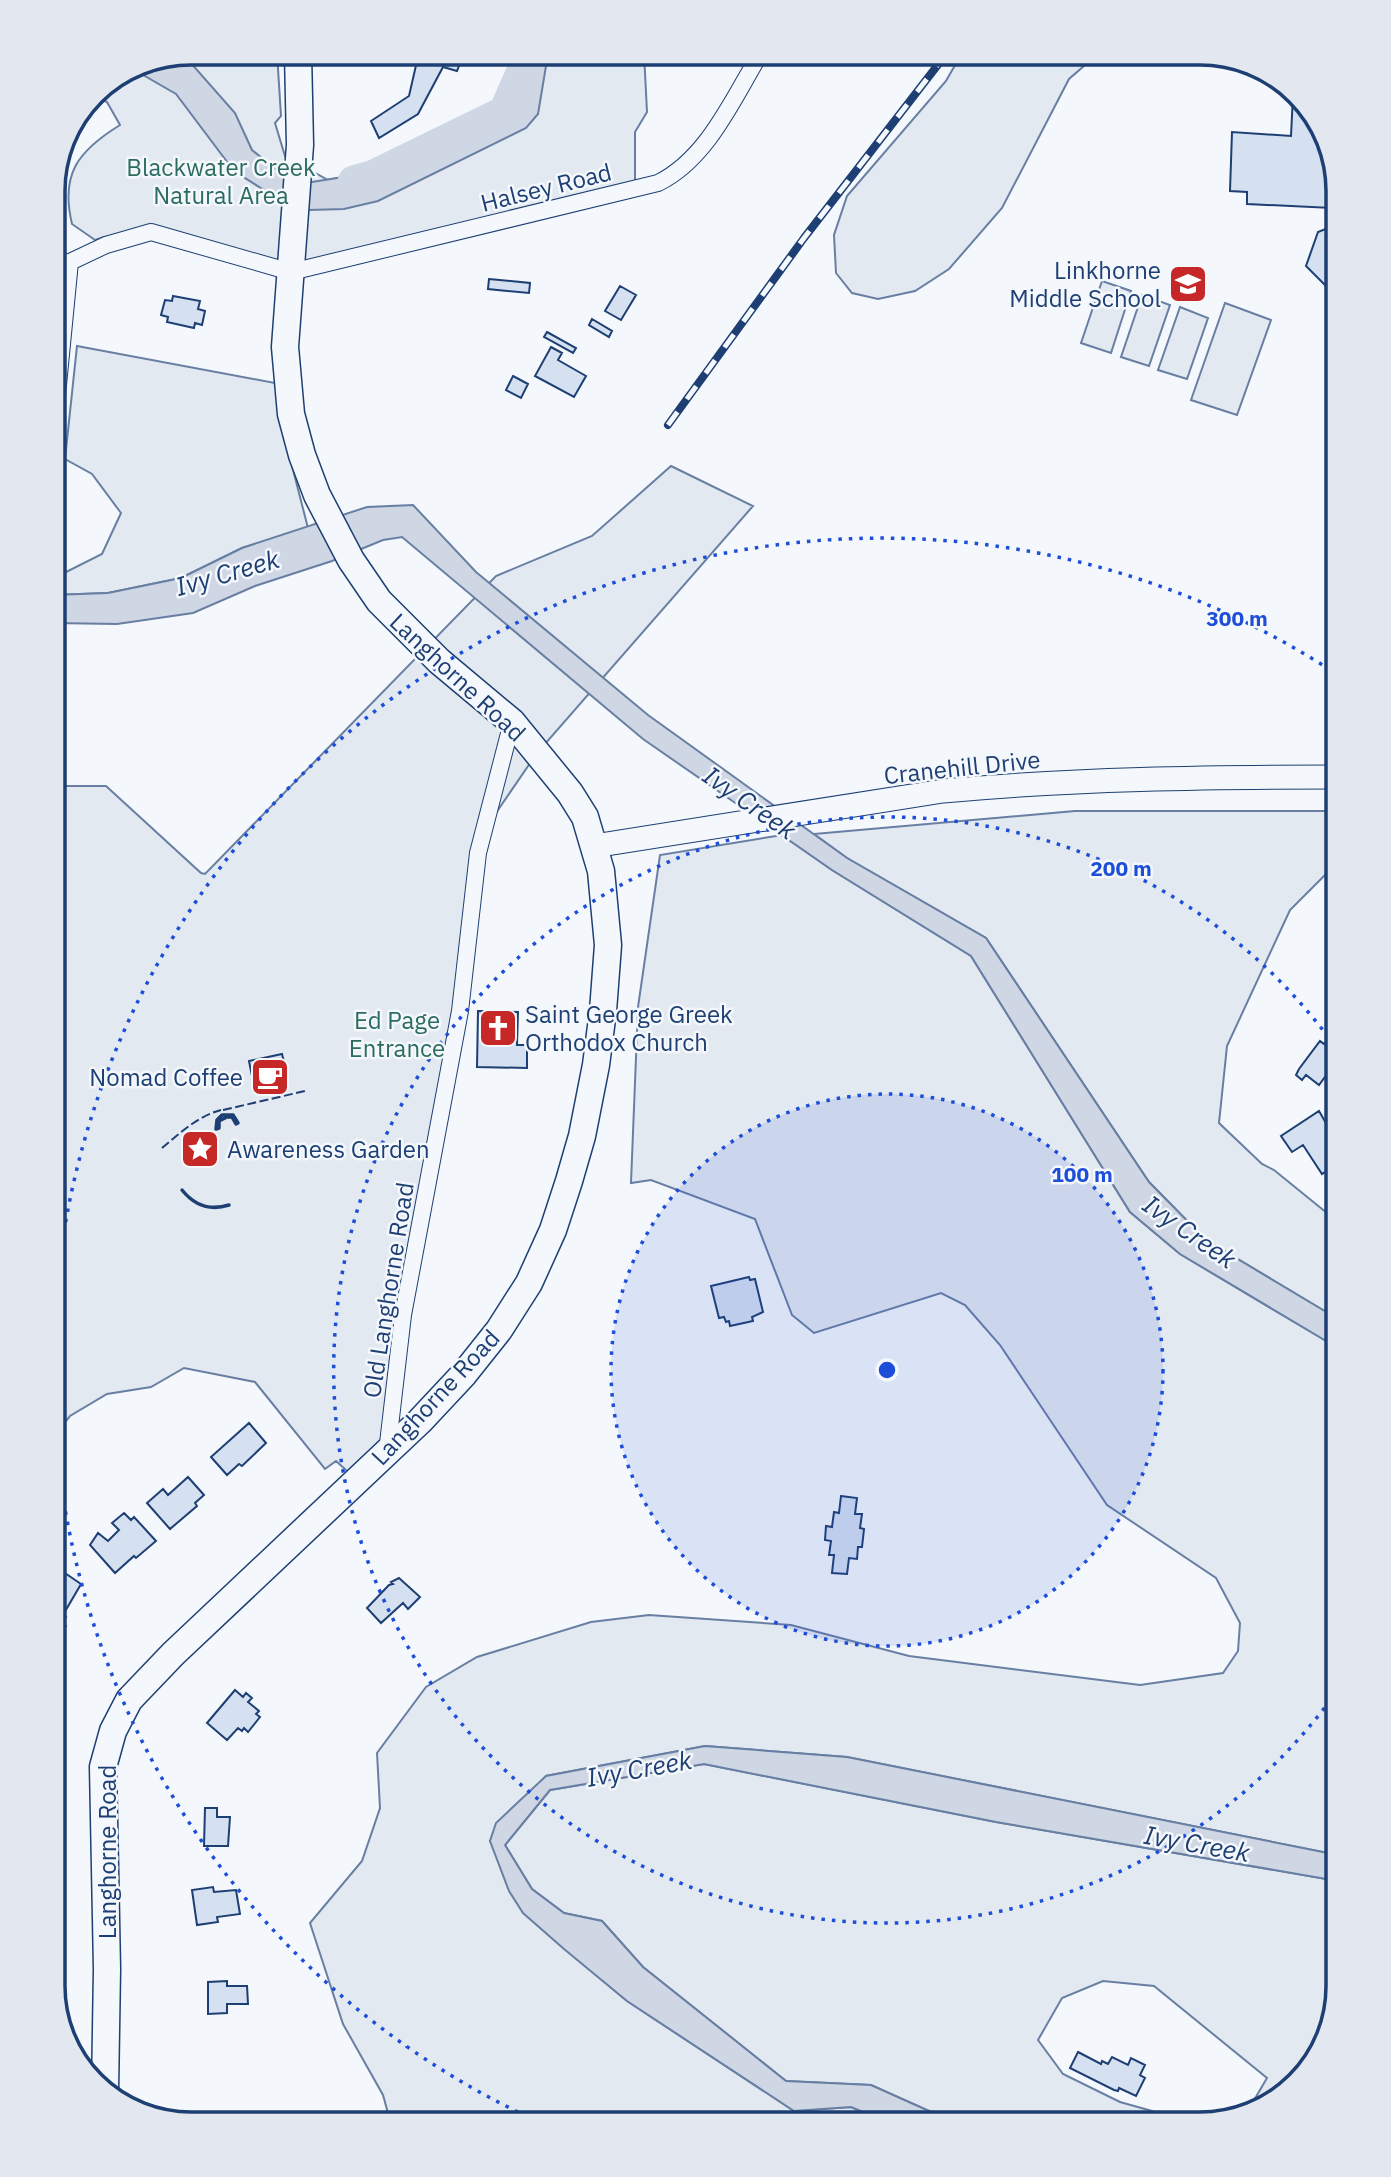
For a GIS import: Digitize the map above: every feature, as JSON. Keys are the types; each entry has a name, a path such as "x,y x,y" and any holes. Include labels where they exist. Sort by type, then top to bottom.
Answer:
{"main road":[{"name":"Langhorne Road","path":"105,2078 107,1969 103,1767 113,1731 129,1700 173,1654 387,1452 464,1374 499,1331 528,1283 553,1230 582,1136 603,1011 608,945 601,871 585,817 570,793 512,722 416,639 379,601 351,560 317,495 302,455 291,414 285,347 300,145 298,65"},
{"name":"Cranehill Drive","path":"594,846 943,791 990,787 1326,777"}],"street":[{"name":"Halsey Road","path":"292,264 658,183 676,174 714,133 754,65"},
{"path":"65,261 150,232 292,264"},
{"name":"Old Langhorne Road","path":"387,1452 402,1315 460,1011 478,853 512,722"}],"green space":[{"name":"Blackwater Creek Natural Area","path":"278,65 281,116 275,123 285,156 328,180 380,170 505,112 525,65 645,65 647,112 635,132 635,188 291,272 151,232 95,240 72,224 69,191 76,166 93,144 120,125 104,100 128,82 150,71 166,67"},
{"path":"955,65 1085,65 1069,79 1002,208 949,269 915,291 878,299 852,293 836,273 834,235 847,196 946,81"},
{"path":"1102,281 1131,291 1111,353 1081,343"},
{"path":"1142,295 1170,305 1149,366 1121,357"},
{"path":"1225,303 1271,320 1237,415 1191,400"},
{"path":"1180,307 1208,318 1187,379 1158,370"},
{"path":"77,346 275,383 282,427 308,528 242,548 181,578 108,593 65,595 65,572 102,554 121,513 92,474 65,459"},
{"name":"Ed Page Entrance","path":"671,466 753,506 537,753 485,829 387,1452 357,1480 336,1461 325,1469 255,1382 184,1368 151,1387 107,1394 70,1416 65,1422 65,786 106,786 205,874 496,576 592,536"},
{"path":"1075,811 1326,811 1326,874 1290,910 1227,1046 1219,1123 1262,1164 1274,1170 1326,1212 1326,1312 1206,1240 1149,1182 986,938 847,858 814,834"},
{"path":"782,835 832,870 971,956 1130,1212 1180,1254 1326,1341 1326,1853 847,1757 705,1746 546,1776 490,1841 565,1949 627,2001 794,2111 851,2107 863,2112 388,2112 383,2095 343,2024 310,1923 362,1861 380,1808 377,1753 426,1687 477,1657 591,1622 649,1615 791,1625 909,1656 1140,1685 1223,1673 1238,1651 1240,1623 1216,1578 1107,1505 1000,1345 965,1305 941,1293 814,1333 792,1315 755,1219 651,1180 631,1183 638,1007 660,855"},
{"path":"704,1764 996,1822 1326,1879 1326,1986 1322,2019 1309,2049 1295,2069 1270,2091 1254,2100 1267,2078 1154,1986 1103,1981 1062,1998 1038,2040 1063,2074 1120,2102 1154,2112 931,2112 871,2085 786,2081 643,1967 602,1921 564,1913 532,1889 505,1845 550,1790"}],"water":[{"path":"193,65 235,113 252,150 293,183 368,173 425,158 513,110 525,78 524,65 546,65 538,114 526,128 378,201 344,209 308,210 292,208 234,171 176,94 142,75 166,67"},
{"name":"Ivy Creek","path":"413,505 476,572 648,715 847,858 986,938 1149,1182 1206,1240 1326,1312 1326,1341 1180,1254 1130,1212 971,956 832,870 643,739 402,537 383,540 332,561 255,586 193,613 117,624 65,623 65,595 108,593 181,578 242,548 367,507"},
{"name":"Ivy Creek","path":"705,1746 847,1757 1326,1853 1326,1879 996,1822 704,1764 550,1790 505,1845 532,1889 564,1913 602,1921 643,1967 786,2081 871,2085 931,2112 863,2112 851,2107 794,2111 627,2001 523,1913 509,1891 490,1841 496,1823 546,1776"}],"building":[{"path":"416,65 459,65 457,71 443,67 418,114 379,138 371,121 409,96"},
{"path":"1292,105 1305,121 1320,150 1325,174 1326,208 1247,204 1247,192 1230,191 1232,132 1291,136"},
{"path":"1326,229 1326,286 1306,266 1318,232"},
{"path":"489,279 530,283 529,293 488,289"},
{"path":"620,286 636,295 621,320 605,311"},
{"path":"173,296 200,301 198,309 205,311 202,325 195,323 194,328 167,322 168,317 161,315 165,300 172,301"},
{"path":"592,319 612,331 609,337 589,325"},
{"path":"547,332 576,348 573,353 544,337"},
{"path":"551,347 562,353 558,360 586,376 574,397 535,376"},
{"path":"513,376 528,384 521,398 506,390"},
{"name":"Saint George Greek Orthodox Church","path":"478,1011 518,1012 517,1045 527,1045 527,1068 477,1067"},
{"path":"1320,1041 1324,1044 1326,1041 1326,1075 1319,1085 1306,1075 1302,1080 1296,1075 1299,1069"},
{"path":"282,1054 288,1078 254,1086 249,1061"},
{"path":"1319,1111 1326,1123 1326,1171 1322,1174 1303,1145 1292,1152 1281,1136"},
{"path":"749,1277 750,1280 755,1279 763,1312 752,1317 753,1321 730,1326 724,1317 719,1318 711,1286"},
{"path":"249,1423 266,1443 242,1466 239,1464 227,1475 211,1457"},
{"path":"188,1477 204,1495 195,1503 197,1506 170,1529 147,1503 163,1489 168,1495"},
{"path":"841,1496 857,1498 855,1514 862,1514 860,1528 864,1529 862,1547 858,1547 857,1559 849,1558 847,1574 832,1573 834,1555 829,1555 831,1541 825,1540 826,1526 832,1527 834,1512 839,1513"},
{"path":"124,1513 131,1520 134,1517 156,1541 115,1573 90,1545 98,1533 108,1541 119,1530 112,1523"},
{"path":"65,1573 81,1584 65,1612"},
{"path":"399,1578 420,1597 408,1609 403,1603 381,1623 367,1608 393,1584 391,1582"},
{"path":"235,1690 243,1697 246,1693 252,1698 248,1702 259,1711 256,1714 260,1717 248,1732 244,1728 242,1731 238,1728 227,1740 207,1723"},
{"path":"205,1808 217,1808 217,1817 230,1817 228,1846 204,1846"},
{"path":"213,1887 214,1892 236,1890 240,1914 217,1917 218,1922 197,1925 192,1890"},
{"path":"227,1981 227,1986 247,1986 248,2004 227,2004 227,2013 208,2014 208,1982"},
{"path":"1078,2052 1101,2064 1102,2061 1108,2064 1112,2057 1128,2065 1131,2058 1145,2065 1140,2075 1145,2078 1136,2096 1119,2088 1118,2091 1114,2090 1070,2068"}],"waterway":[{"path":"354,182 372,177 505,112 526,65"}],"railway":[{"path":"668,425 804,238 938,65"}],"fence":[{"path":"223,1110 305,1091"},
{"path":"162,1148 197,1121 221,1110"}],"wall":[{"path":"222,1115 233,1115 238,1123 236,1124 232,1117 227,1117 219,1121 219,1128 216,1129 217,1120 222,1115"},
{"path":"182,1190 192,1200 209,1207 229,1205"}],"place":[{"name":"Linkhorne Middle School","path":"1188,284"},
{"name":"Saint George Greek Orthodox Church","path":"498,1028"},
{"name":"Nomad Coffee","path":"270,1077"},
{"name":"Awareness Garden","path":"200,1149"}]}
